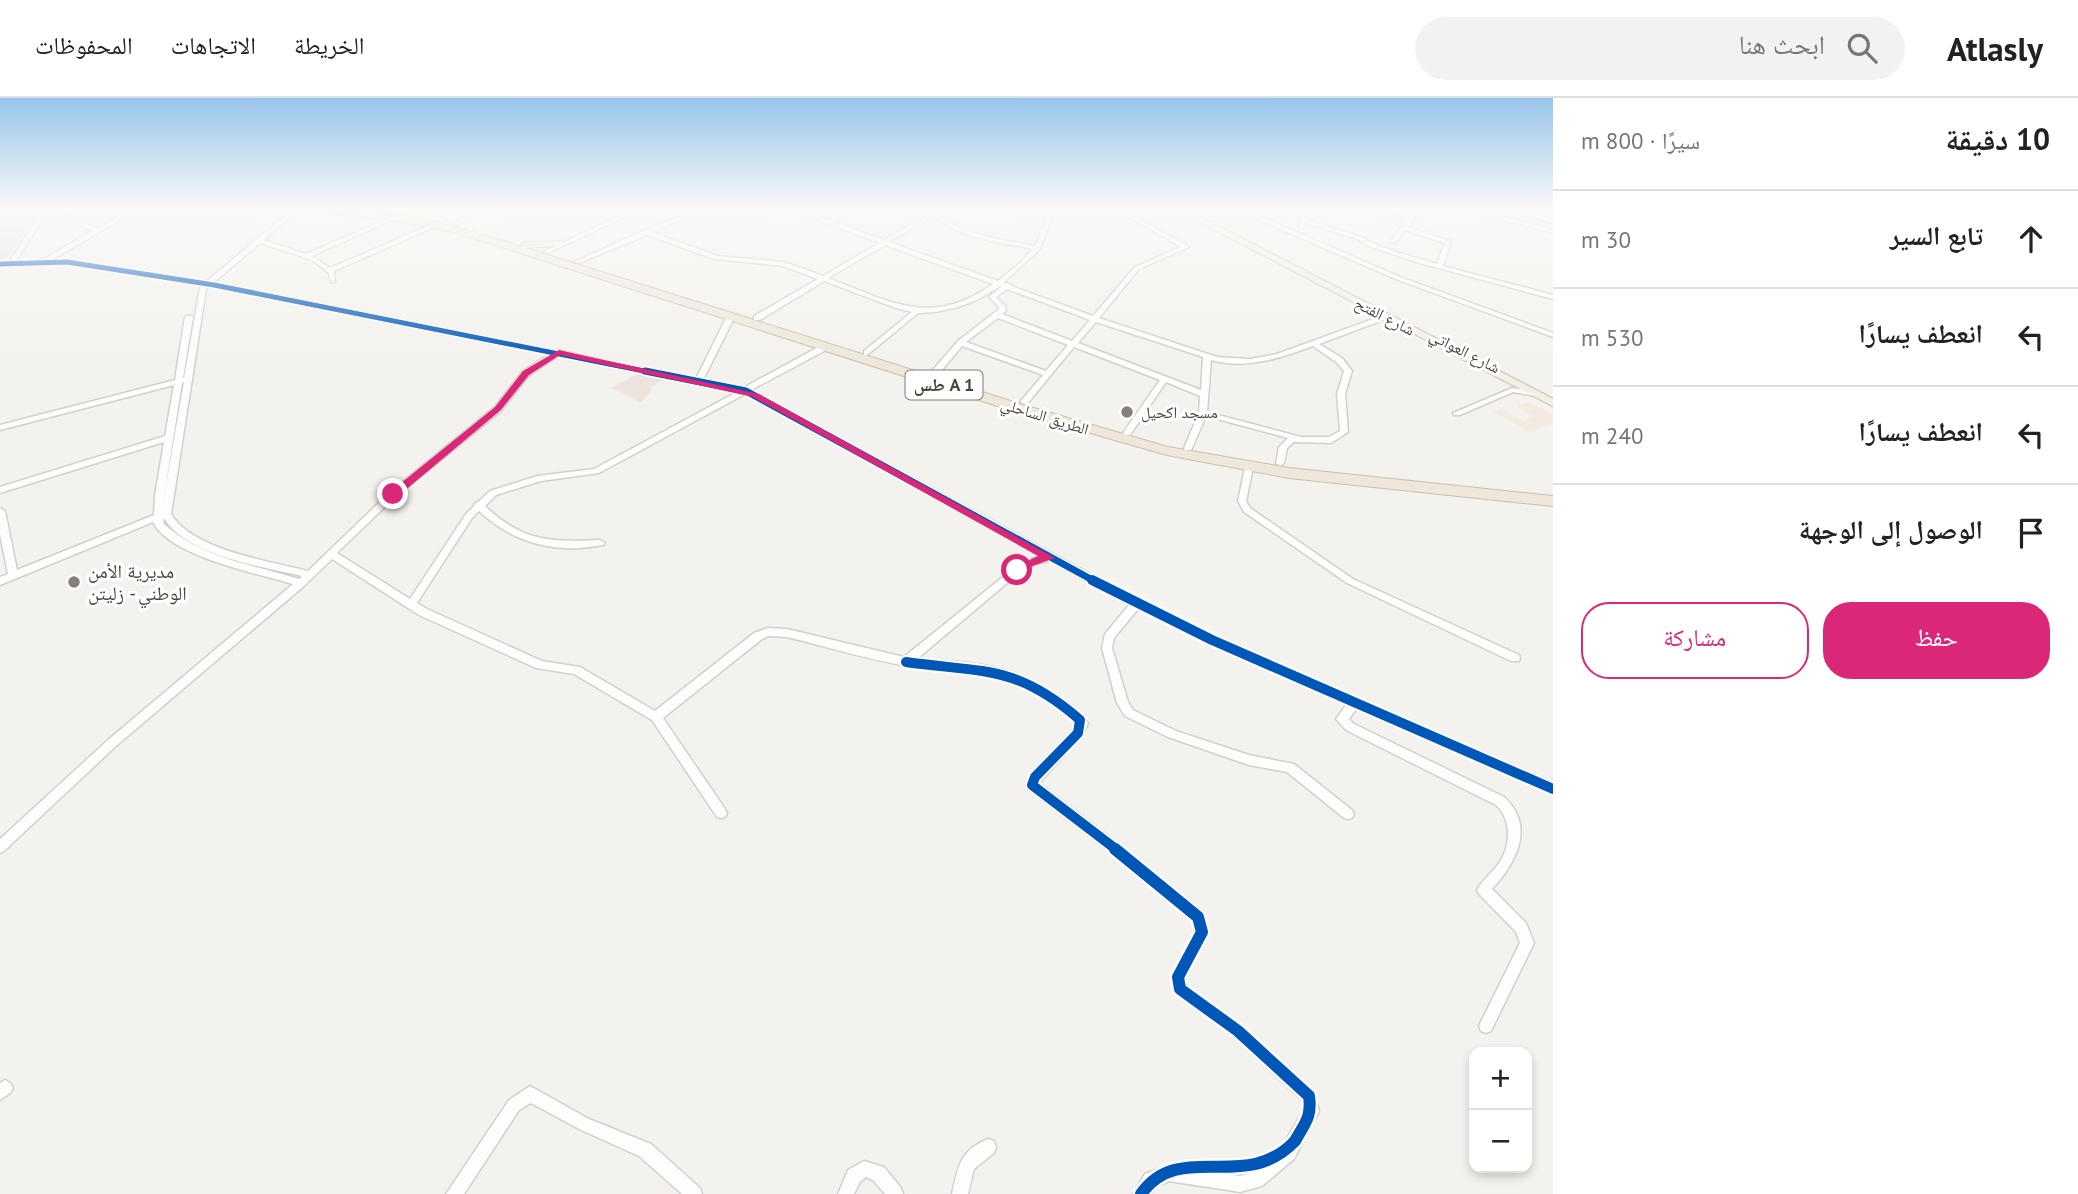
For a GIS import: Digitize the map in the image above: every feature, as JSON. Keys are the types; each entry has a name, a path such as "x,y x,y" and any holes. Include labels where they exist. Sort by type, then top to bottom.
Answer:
{"highway":[{"name":"الطريق الساحلي","path":"559,260 730,318 1112,437 1249,468 1553,500"},
{"name":"الطريق الساحلي","path":"577,262 1024,402 1188,448 1280,463 1553,492"}],"main road":[{"name":"شارع الفتح","path":"1284,260 1387,317 1460,352 1553,402"},
{"name":"شارع العواتي","path":"1284,260 1553,397"}],"street":[{"path":"0,263 40,260"},
{"path":"0,263 43,260"},
{"path":"47,260 207,283 746,391 1136,604 1553,789"},
{"path":"161,516 195,291 235,260"},
{"path":"314,260 330,270 334,276 333,281"},
{"path":"330,270 353,260"},
{"path":"577,262 581,260"},
{"path":"740,260 784,264 915,313 956,308 1000,282 1024,260"},
{"path":"757,318 855,260"},
{"path":"935,260 1207,357 1250,361 1316,345 1387,317"},
{"path":"1024,402 1071,343 1141,264 1151,260"},
{"path":"1356,260 1476,309 1553,335"},
{"path":"1422,260 1553,298"},
{"path":"1440,266 1442,260"},
{"path":"934,374 961,343 998,315 1003,309 992,295 1009,285"},
{"path":"867,353 915,313"},
{"path":"998,315 1203,394"},
{"path":"699,381 730,318"},
{"path":"961,343 1047,374"},
{"path":"1203,413 1299,439 1331,440 1344,432 1341,394 1348,371 1339,360 1316,345"},
{"path":"412,603 478,505 510,486 541,478 596,471 659,434 746,391 825,346"},
{"path":"2,841 112,743 306,579 401,487 498,409 526,373 559,352"},
{"path":"1188,448 1203,413 1207,357"},
{"path":"1127,433 1165,378"},
{"path":"0,429 181,383"},
{"path":"181,383 168,438 161,516 170,538 198,550 306,579"},
{"path":"1457,413 1512,390 1536,394"},
{"path":"0,490 168,438"},
{"path":"1280,463 1286,442 1299,439"},
{"path":"1249,468 1242,500 1247,510 1350,581 1515,658"},
{"path":"478,505 491,518 530,542 559,545 600,543"},
{"path":"0,511 4,549 13,576"},
{"path":"0,581 161,516"},
{"path":"331,554 423,612 540,665 576,670 656,717 721,813"},
{"path":"906,662 1024,565 1050,558"},
{"path":"1136,604 1109,637 1107,648 1123,703 1129,713 1172,734 1249,760 1290,768 1348,814"},
{"path":"656,717 758,636 768,632 787,633 906,662 976,668 1020,679 1034,685 1080,720 1078,733 1035,777 1032,785 1112,846 1198,918 1202,932 1178,977 1180,989 1238,1031 1309,1096 1311,1112 1288,1153 1256,1180 1233,1183 1169,1173 1151,1180 1141,1194"},
{"path":"1354,703 1342,719 1350,727 1500,801 1514,815 1516,822 1506,863 1484,890 1521,928 1527,943 1486,1026"},
{"path":"454,1194 514,1105 530,1094 584,1124 645,1150 694,1194"},
{"path":"960,1194 967,1164 988,1147"},
{"path":"846,1194 854,1176 864,1169 878,1173 895,1194"}],"shaded area":[{"path":"637,374 664,379 650,388 652,390 641,402 611,388"},
{"path":"1529,402 1553,414 1553,422 1531,433 1493,411 1501,409 1524,421 1532,416 1516,406"}],"cycle path":[{"path":"0,264 67,262 214,285 746,391 1136,604 1553,789"},
{"path":"906,662 977,668 1006,675 1045,693 1080,720 1082,723 1078,733 1035,777 1032,785 1198,917 1202,932 1178,977 1180,989 1238,1031 1309,1096 1311,1112 1288,1153 1256,1180 1240,1184 1169,1173 1151,1180 1141,1194"}],"place":[{"name":"مسجد اكحيل","path":"1127,412"},
{"name":"مديرية الأمن الوطني - زليتن","path":"74,582"}],"route":[{"path":"393,494 498,409 526,373 559,352 756,395 1050,558 1034,561 1017,570"}]}
